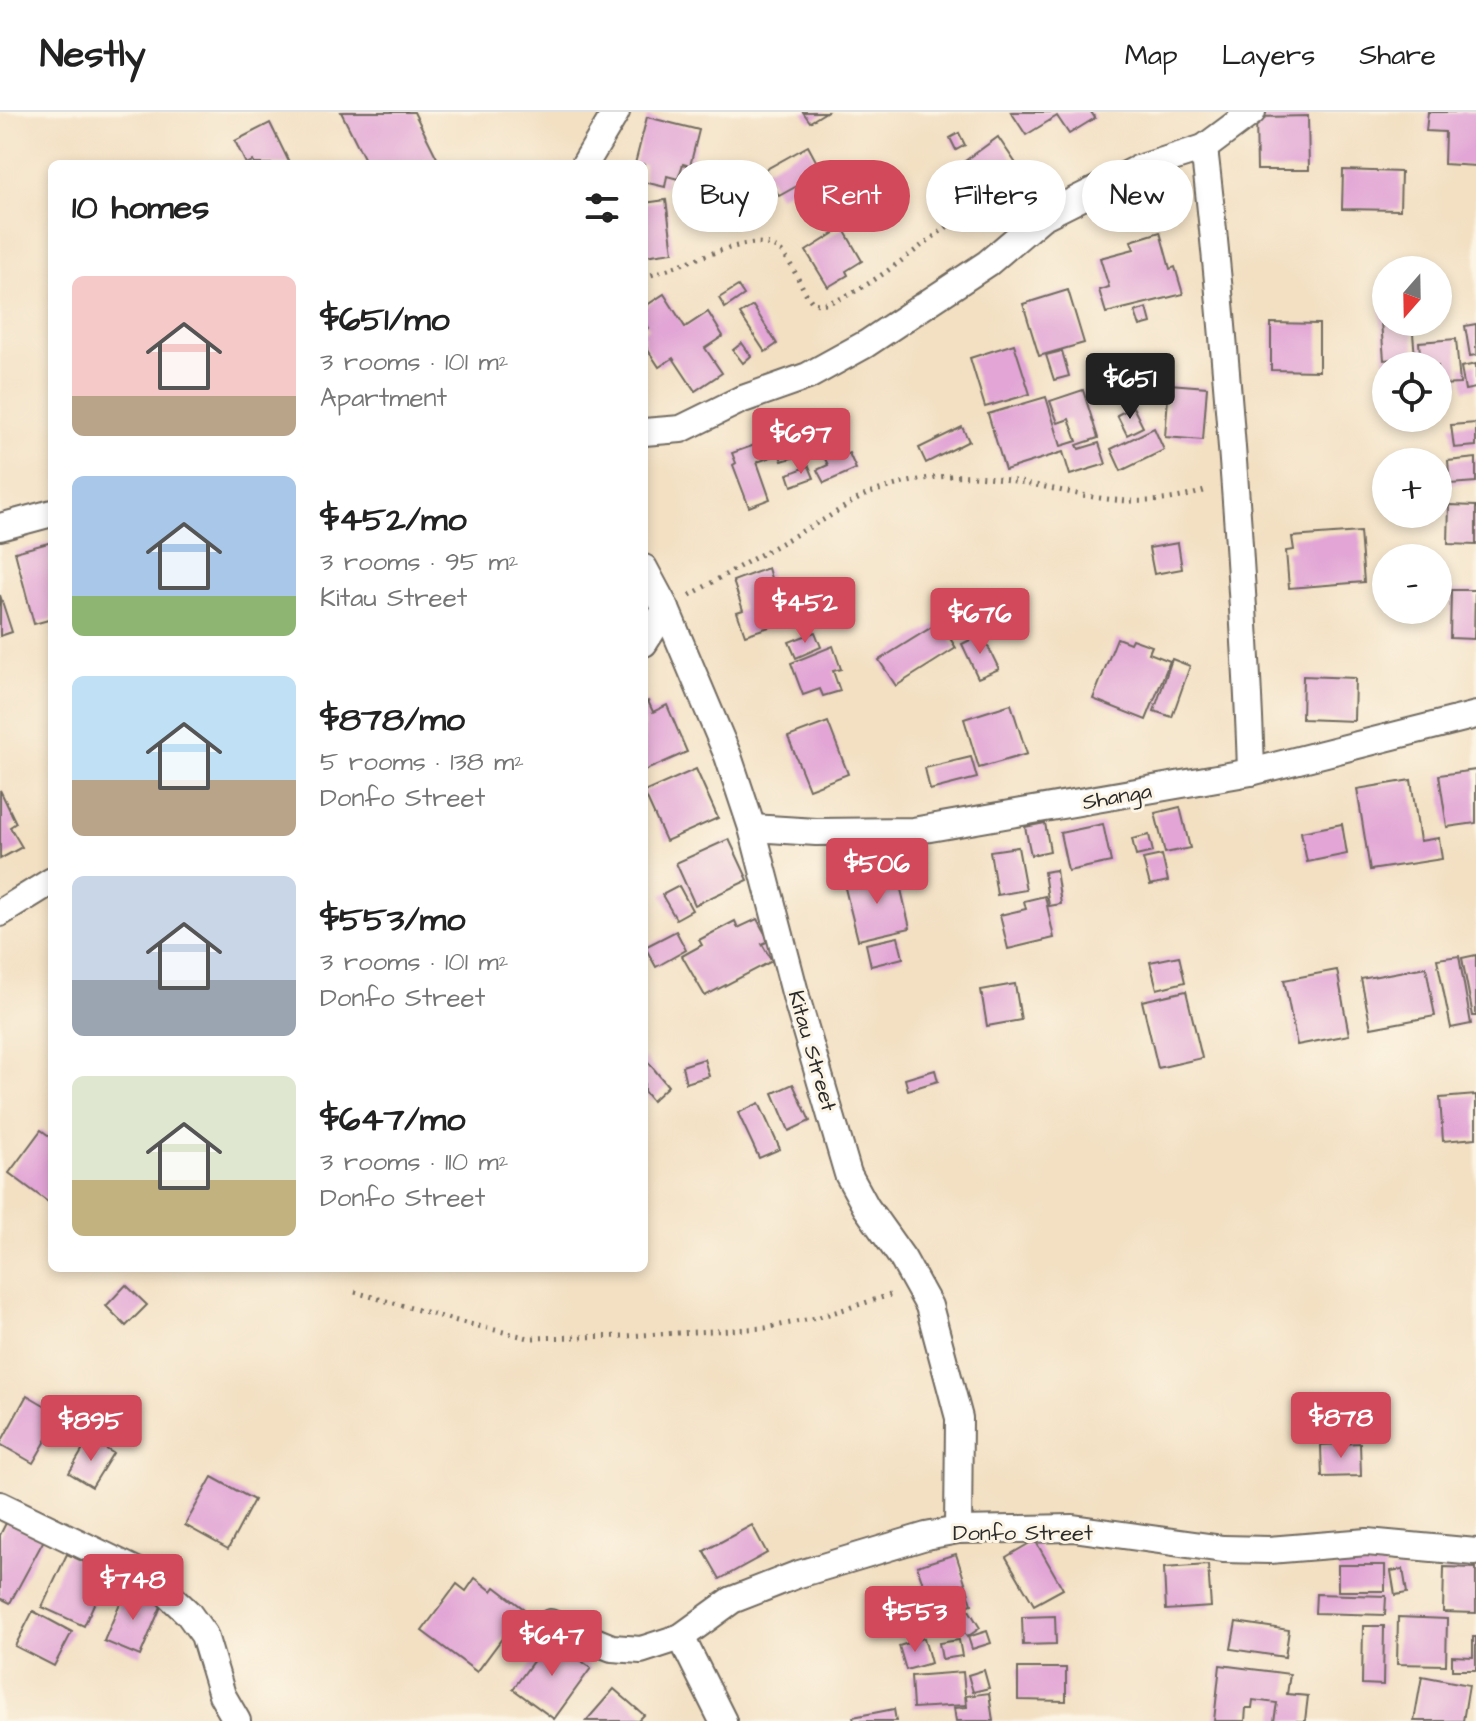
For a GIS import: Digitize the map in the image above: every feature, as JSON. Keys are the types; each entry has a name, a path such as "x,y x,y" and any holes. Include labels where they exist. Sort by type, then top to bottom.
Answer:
{"street":[{"path":"587,160 616,112"},
{"path":"1066,205 1138,169 1204,148 1252,112"},
{"path":"1204,148 1217,252 1249,685 1251,772"},
{"path":"648,432 681,429 740,400 808,376 866,344 988,263 1024,232"},
{"path":"0,527 48,514"},
{"name":"Kitau Street","path":"648,575 707,701 752,828 798,1004 848,1174 866,1207 903,1259 929,1306 959,1418 958,1530"},
{"path":"648,637 666,609"},
{"name":"Shanga","path":"752,828 816,832 913,831 1251,772 1476,715"},
{"path":"0,913 48,883"},
{"path":"0,1505 151,1578 171,1595 204,1635 222,1695 237,1721"},
{"name":"Donfo Street","path":"550,1623 612,1648 641,1650 681,1637 732,1600 796,1575 914,1539 958,1530 1073,1528 1223,1549 1269,1550 1367,1542 1476,1552"},
{"path":"681,1637 723,1721"}],"path":[{"path":"648,276 741,246 760,243 775,247 784,254 813,303 831,304 890,268 940,232"},
{"path":"666,609 874,491 919,480 970,476 1102,499 1144,503 1176,500 1234,480"},
{"path":"355,1292 529,1338 765,1328 816,1318 918,1287"}],"building":[{"path":"341,112 414,112 438,160 365,160"},
{"path":"803,112 826,112 810,122"},
{"path":"1011,112 1091,112 1095,118 1069,134 1057,116 1026,135"},
{"path":"1428,112 1476,112 1476,166 1444,164 1445,132 1426,131"},
{"path":"1308,116 1309,170 1257,170 1256,117"},
{"path":"647,117 699,130 692,160 672,160 672,177 667,176 665,187 648,183 648,160 636,160"},
{"path":"270,123 288,160 244,160 235,141"},
{"path":"959,133 965,145 956,150 950,138"},
{"path":"998,137 1014,160 966,160"},
{"path":"808,146 816,160 794,160 794,188 779,196 778,163"},
{"path":"1343,170 1401,172 1400,210 1342,209"},
{"path":"666,200 673,252 648,255 648,202"},
{"path":"837,232 845,232 862,261 846,271 848,275 828,287 806,251"},
{"path":"1160,232 1170,269 1175,267 1183,294 1106,313 1099,290 1109,287 1100,258 1134,249 1131,241"},
{"path":"738,286 744,295 725,308 719,298"},
{"path":"1068,290 1084,343 1039,356 1023,304"},
{"path":"664,294 685,327 708,312 723,336 705,348 722,373 695,391 673,358 659,367 648,350 648,304"},
{"path":"753,306 777,344 765,352 740,314"},
{"path":"1147,308 1151,323 1140,326 1135,312"},
{"path":"1271,323 1319,324 1319,371 1271,370"},
{"path":"1476,324 1476,355 1470,356 1465,326"},
{"path":"1382,336 1413,336 1415,352 1383,352"},
{"path":"1456,339 1460,384 1452,384 1452,352 1420,352 1419,342"},
{"path":"742,343 751,356 743,363 733,350"},
{"path":"1014,344 1030,394 985,407 970,358"},
{"path":"1062,351 1069,376 1054,380 1046,355"},
{"path":"1476,364 1476,388 1465,390 1461,367"},
{"path":"1169,384 1207,387 1203,440 1165,437"},
{"path":"1083,390 1098,438 1077,445 1079,449 1099,443 1106,464 1070,475 1063,452 1005,470 988,414 1046,397 1061,446 1077,441 1069,419 1058,423 1050,401"},
{"path":"1133,407 1143,427 1127,435 1117,415"},
{"path":"1476,423 1476,446 1454,448 1452,425"},
{"path":"962,427 969,441 926,463 919,448"},
{"path":"1154,428 1164,450 1121,471 1111,449"},
{"path":"790,433 798,456 782,461 774,439"},
{"path":"769,440 774,456 757,462 770,499 749,507 733,465 736,463 732,453"},
{"path":"836,441 843,456 849,453 856,469 824,483 817,470 828,465 820,448"},
{"path":"1476,458 1476,482 1452,484 1452,461"},
{"path":"809,466 814,478 792,486 788,474"},
{"path":"1452,505 1476,506 1476,545 1448,544"},
{"path":"1360,532 1364,582 1289,588 1286,551 1294,550 1292,537"},
{"path":"48,543 48,620 34,624 15,552"},
{"path":"1178,543 1182,569 1154,574 1149,548"},
{"path":"768,568 784,622 745,635 737,612 743,610 733,581"},
{"path":"1452,590 1475,590 1474,639 1450,638"},
{"path":"0,595 12,632 0,636"},
{"path":"940,622 956,648 896,686 879,660"},
{"path":"815,632 821,647 796,658 789,642"},
{"path":"982,634 999,669 978,678 962,644"},
{"path":"1117,638 1152,646 1149,653 1170,661 1146,720 1093,699"},
{"path":"833,646 841,669 833,671 840,691 823,696 820,689 803,695 791,663"},
{"path":"1172,659 1190,666 1172,717 1154,711"},
{"path":"1303,676 1355,678 1354,721 1302,719"},
{"path":"648,701 653,712 667,705 687,752 648,769"},
{"path":"1011,704 1027,754 979,768 964,719"},
{"path":"828,722 848,774 809,789 788,737"},
{"path":"971,757 977,778 930,790 925,768"},
{"path":"696,769 718,818 666,841 648,801 648,790"},
{"path":"1476,770 1476,823 1447,827 1439,775"},
{"path":"1411,780 1420,841 1439,838 1442,859 1370,870 1357,789"},
{"path":"0,790 16,823 10,827 22,847 0,859"},
{"path":"1180,807 1190,848 1165,853 1155,813"},
{"path":"1045,823 1050,851 1031,855 1025,827"},
{"path":"1103,824 1111,862 1068,871 1060,833"},
{"path":"1342,824 1347,854 1307,862 1301,832"},
{"path":"1149,835 1153,852 1136,856 1132,839"},
{"path":"729,839 748,880 695,905 676,863"},
{"path":"1018,847 1026,890 997,895 990,851"},
{"path":"1162,855 1168,881 1150,885 1143,859"},
{"path":"1056,870 1061,904 1049,906 1044,872"},
{"path":"897,872 910,928 858,940 844,884"},
{"path":"679,886 692,910 676,919 662,895"},
{"path":"1045,896 1054,938 1008,949 1000,915 1026,909 1024,901"},
{"path":"757,919 769,941 762,944 772,961 705,996 682,956 702,945 699,940 735,921 738,928"},
{"path":"676,931 686,950 656,967 648,952 648,945"},
{"path":"898,937 903,958 871,966 866,944"},
{"path":"1476,955 1476,1016 1473,1016 1462,958"},
{"path":"1179,956 1185,982 1157,989 1150,962"},
{"path":"1459,956 1471,1024 1451,1028 1437,959"},
{"path":"1426,967 1435,1016 1371,1028 1361,979"},
{"path":"1337,970 1349,1035 1297,1045 1284,980"},
{"path":"1015,984 1021,1020 987,1026 981,990"},
{"path":"1186,991 1202,1058 1158,1068 1142,1001"},
{"path":"704,1059 709,1076 686,1083 682,1066"},
{"path":"648,1062 668,1086 652,1101 648,1096"},
{"path":"935,1070 938,1081 908,1090 905,1079"},
{"path":"793,1084 810,1121 789,1131 773,1093"},
{"path":"1476,1095 1476,1138 1443,1141 1440,1098"},
{"path":"759,1103 780,1149 759,1158 738,1113"},
{"path":"41,1130 48,1135 48,1202 9,1173"},
{"path":"126,1285 147,1305 126,1326 106,1306"},
{"path":"27,1395 61,1415 33,1463 0,1444"},
{"path":"89,1439 113,1453 92,1487 69,1473"},
{"path":"1360,1443 1361,1476 1322,1477 1321,1445"},
{"path":"212,1477 254,1500 228,1549 185,1525"},
{"path":"7,1521 44,1540 10,1603 0,1598 0,1535"},
{"path":"752,1525 767,1553 720,1579 704,1551"},
{"path":"1035,1540 1063,1589 1034,1605 1006,1557"},
{"path":"67,1554 108,1573 84,1626 42,1607"},
{"path":"956,1554 972,1604 934,1616 917,1566"},
{"path":"1208,1565 1211,1607 1166,1610 1164,1568"},
{"path":"1338,1565 1385,1565 1385,1591 1338,1591"},
{"path":"1444,1567 1476,1568 1476,1613 1443,1612"},
{"path":"1403,1569 1407,1593 1395,1595 1391,1571"},
{"path":"475,1578 492,1591 495,1587 524,1609 477,1672 422,1631 457,1584 466,1591"},
{"path":"126,1589 162,1604 140,1656 104,1641"},
{"path":"1316,1594 1386,1596 1385,1615 1315,1613"},
{"path":"969,1610 980,1628 967,1637 955,1618"},
{"path":"33,1611 72,1632 54,1666 15,1646"},
{"path":"1055,1616 1056,1644 1023,1645 1022,1617"},
{"path":"1398,1617 1447,1619 1446,1665 1397,1664"},
{"path":"1236,1622 1289,1630 1285,1657 1231,1649"},
{"path":"1363,1626 1384,1626 1383,1685 1362,1684"},
{"path":"987,1631 991,1643 972,1649 968,1637"},
{"path":"1473,1637 1476,1637 1476,1670 1452,1670 1452,1656 1473,1657"},
{"path":"550,1638 591,1668 554,1719 513,1689"},
{"path":"924,1638 931,1663 906,1670 899,1646"},
{"path":"959,1640 962,1656 942,1659 939,1643"},
{"path":"1220,1665 1290,1674 1287,1694 1308,1696 1305,1721 1274,1721 1277,1703 1253,1700 1252,1708 1246,1708 1245,1721 1214,1721"},
{"path":"1018,1668 1066,1668 1066,1701 1018,1700"},
{"path":"984,1670 989,1688 973,1692 968,1675"},
{"path":"963,1672 966,1705 913,1708 911,1676"},
{"path":"1422,1676 1469,1685 1463,1721 1414,1721"},
{"path":"614,1689 644,1715 638,1721 586,1721"},
{"path":"989,1693 993,1721 956,1721 954,1708 967,1707 966,1696"},
{"path":"894,1709 896,1721 854,1721 853,1717"}]}
